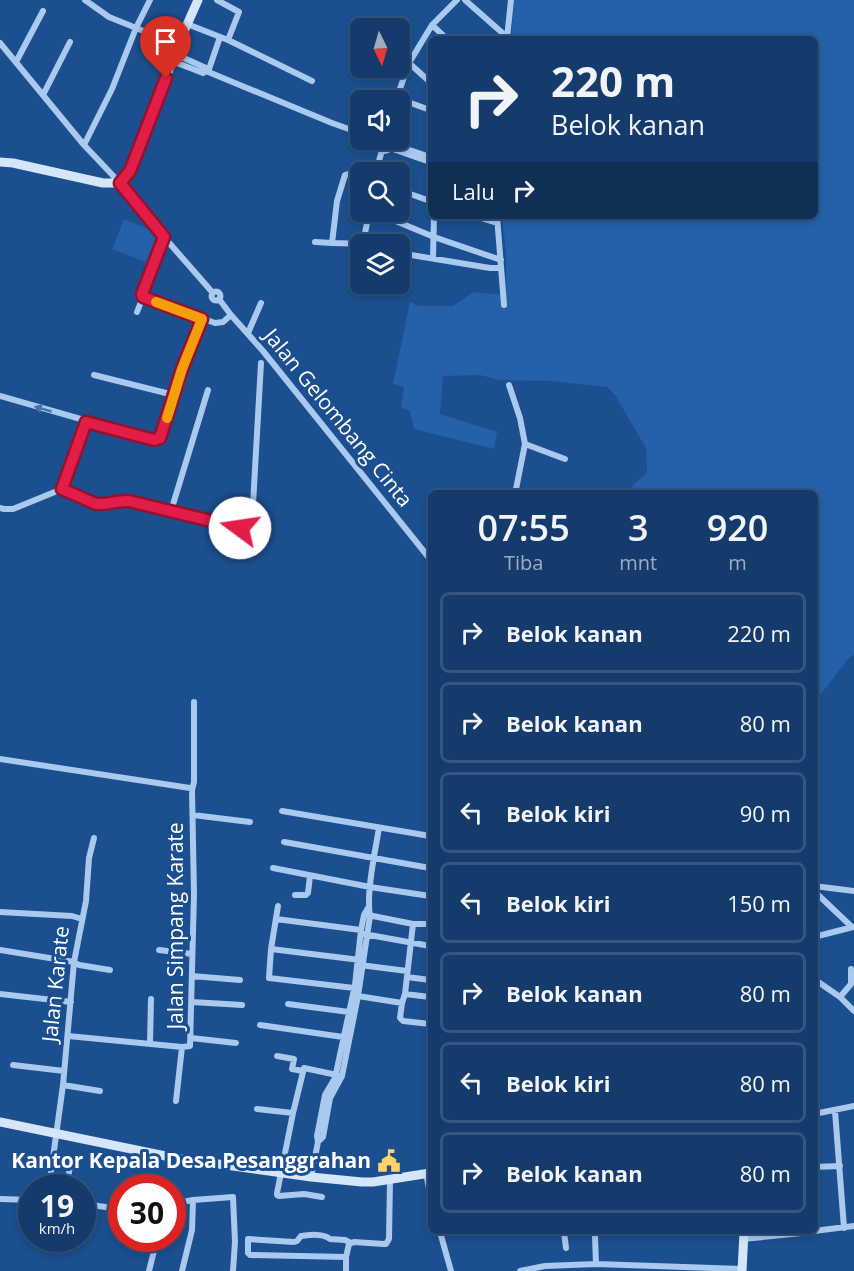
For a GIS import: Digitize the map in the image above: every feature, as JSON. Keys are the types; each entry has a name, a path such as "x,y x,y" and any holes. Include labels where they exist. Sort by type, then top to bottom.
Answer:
{"main road":[{"path":"0,162 103,183 120,183 130,171 198,0"},
{"path":"0,1122 175,1158 311,1177 362,1182 390,1181 428,1174"},
{"path":"742,1270 743,1234"}],"street":[{"path":"85,0 110,17 136,28 203,73 207,72 350,129"},
{"path":"84,145 112,89 136,28 150,0"},
{"path":"217,0 239,12 228,40"},
{"path":"410,61 432,25 457,0"},
{"path":"465,0 505,36"},
{"path":"507,36 511,0"},
{"path":"16,62 44,11"},
{"path":"187,24 228,40 312,81"},
{"path":"432,25 444,36"},
{"path":"207,72 220,37"},
{"path":"44,95 70,42"},
{"path":"0,43 164,237 137,312"},
{"path":"410,64 428,80"},
{"path":"410,103 428,109"},
{"path":"379,162 382,150"},
{"path":"404,150 428,161"},
{"path":"409,150 428,156"},
{"path":"332,243 338,201 345,175 350,174"},
{"path":"410,194 428,200"},
{"path":"433,258 434,219"},
{"path":"497,220 504,306"},
{"path":"398,222 501,264"},
{"name":"Jalan Gelombang Cinta","path":"164,237 213,293 212,299 215,301 219,299 268,357 428,557"},
{"path":"315,242 350,244"},
{"path":"410,255 490,268 501,264"},
{"path":"143,297 215,324 231,315"},
{"path":"248,333 261,303"},
{"path":"0,396 86,422 158,440 162,435 182,369 202,319"},
{"path":"0,508 13,509 62,489 96,504 129,501 246,528 251,525 261,363"},
{"path":"94,375 174,395"},
{"path":"509,385 520,418 525,444 516,490"},
{"path":"171,511 208,390"},
{"path":"62,489 86,422"},
{"path":"525,444 566,459"},
{"name":"Jalan Simpang Karate","path":"68,1036 190,1046 194,894 194,702"},
{"path":"0,759 179,786 190,788 193,791"},
{"path":"282,811 428,836"},
{"path":"193,815 250,822"},
{"path":"338,1075 343,1037 358,996 363,933 378,828"},
{"path":"81,919 86,901 94,838"},
{"path":"284,842 428,868"},
{"path":"273,868 428,896"},
{"path":"295,895 306,895 310,876"},
{"path":"818,886 854,891"},
{"path":"818,895 853,927"},
{"path":"278,906 269,978 354,988"},
{"name":"Jalan Karate","path":"0,912 72,916 81,919 74,962 63,1085 51,1172"},
{"path":"367,915 413,924 428,924"},
{"path":"276,919 428,946"},
{"path":"413,924 400,1018 403,1022 428,1024"},
{"path":"818,937 853,927"},
{"path":"271,949 360,963 428,979"},
{"path":"0,950 110,970"},
{"path":"159,950 192,954"},
{"path":"311,1177 318,1142 323,1137 330,1098 338,1075 360,963"},
{"path":"840,997 850,984 851,969"},
{"path":"192,976 240,980"},
{"path":"818,982 840,997 854,1011"},
{"path":"0,994 71,1002"},
{"path":"405,994 428,997"},
{"path":"358,996 402,1003"},
{"path":"150,1043 151,999"},
{"path":"192,1002 242,1005"},
{"path":"288,1004 350,1014"},
{"path":"260,1025 343,1037"},
{"path":"191,1038 236,1043"},
{"path":"176,1101 182,1047"},
{"path":"277,1056 294,1059 292,1070 303,1071 304,1068 338,1075"},
{"path":"13,1065 64,1071"},
{"path":"303,1071 277,1195 310,1194 322,1197"},
{"path":"63,1085 100,1091"},
{"path":"818,1113 854,1106"},
{"path":"257,1109 293,1113"},
{"path":"835,1110 844,1228"},
{"path":"69,1174 71,1161"},
{"path":"818,1167 840,1166"},
{"path":"346,1257 250,1255 248,1239 294,1242 301,1236 323,1235 330,1239 345,1240 351,1243 384,1244 388,1241 390,1181"},
{"path":"186,1201 233,1197 235,1242 233,1271"},
{"path":"0,1199 18,1200"},
{"path":"182,1271 192,1230 193,1200"},
{"path":"818,1231 854,1226"},
{"path":"441,1234 450,1271"},
{"path":"564,1234 566,1248"},
{"path":"594,1266 596,1234"},
{"path":"346,1271 346,1257 348,1246 351,1243"},
{"path":"148,1271 153,1252"},
{"path":"520,1271 545,1266 742,1270"}],"shaded area":[{"path":"514,0 854,0 854,655 849,658 818,698 818,490 630,490 647,473 646,448 615,395 607,387 551,381 499,380 480,375 443,376 440,414 497,432 494,449 414,429 410,411 401,407 404,387 393,384 410,302 418,306 453,306 473,292 506,295 506,252 502,219 818,219 818,36 511,36"},
{"path":"124,219 158,233 146,262 112,249"}],"slow traffic":[{"path":"156,302 202,319 182,369 167,418"}],"place":[{"name":"Kantor Kepala Desa Pesanggrahan","path":"389,1161"}],"route":[{"path":"166,78 130,171 120,183 164,237 142,296 202,319 182,369 160,438 154,440 86,422 62,489 96,504 129,501 240,528"}]}
